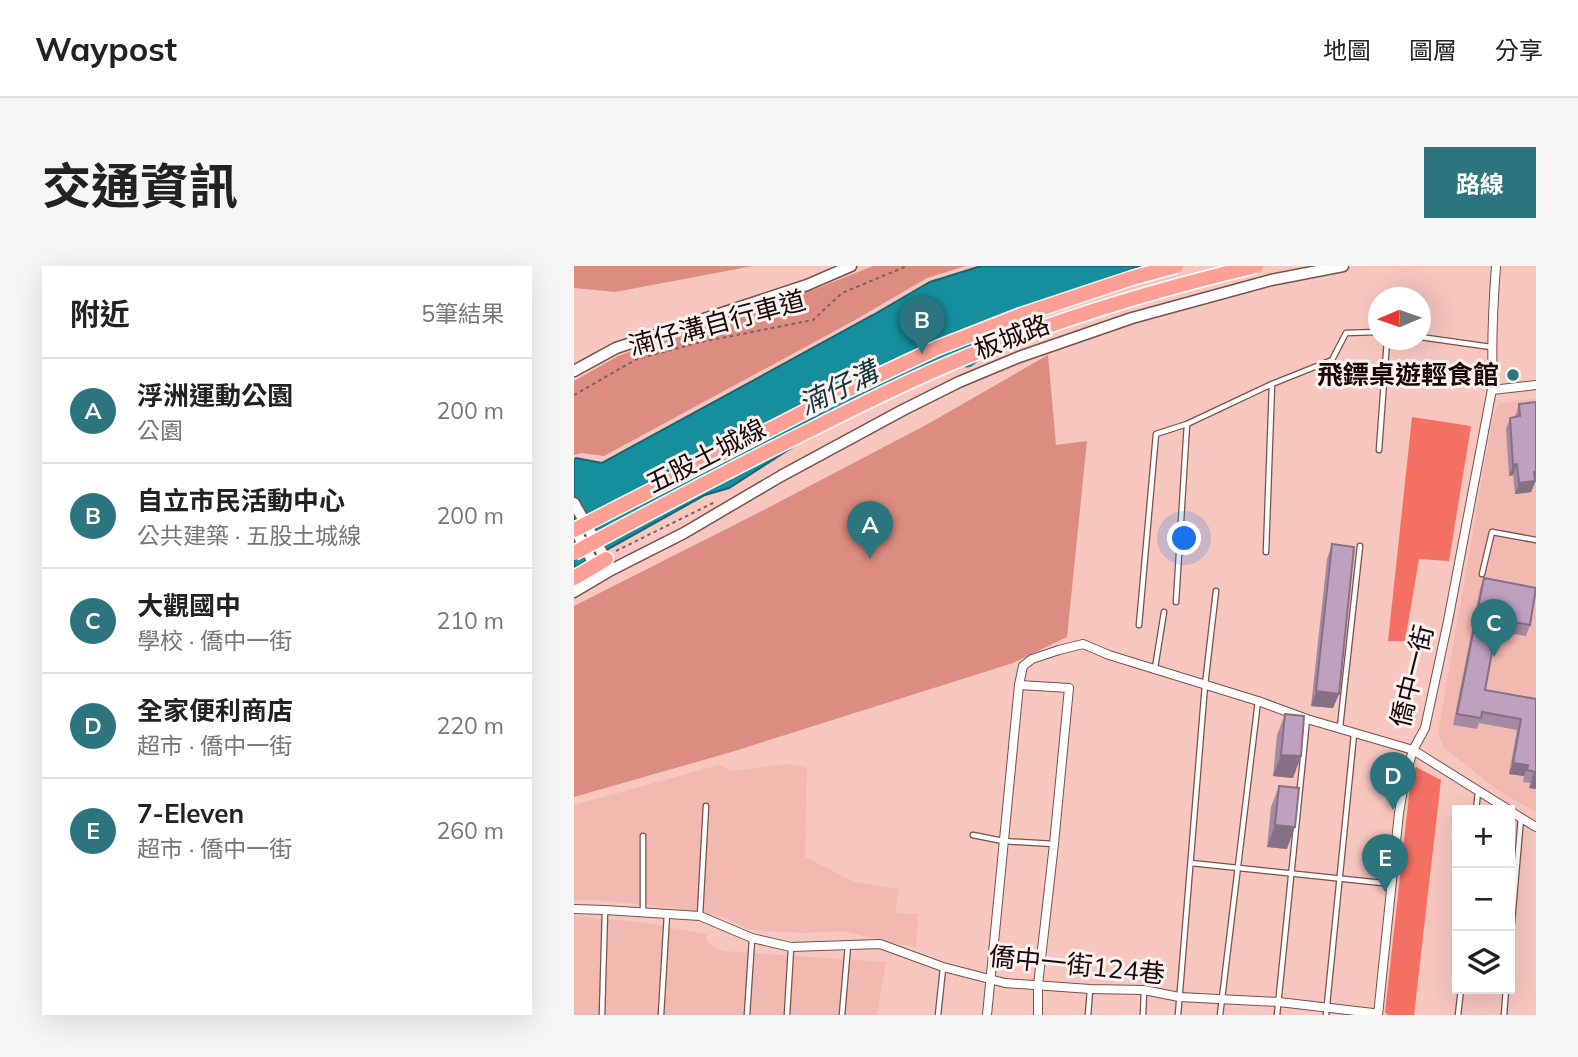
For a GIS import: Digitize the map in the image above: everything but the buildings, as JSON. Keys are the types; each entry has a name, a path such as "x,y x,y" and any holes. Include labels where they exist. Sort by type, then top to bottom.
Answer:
{"highway":[{"name":"五股土城線","path":"574,529 837,395 937,348 1021,316 1176,266"},
{"name":"五股土城線","path":"574,553 788,441 966,357 1058,322 1131,299 1256,266"}],"street":[{"path":"574,372 617,348 807,285 851,266"},
{"name":"板城路","path":"574,593 594,568 684,533 793,469 959,382 1019,357 1132,318 1271,280 1343,266"},
{"name":"僑中一街","path":"1377,1015 1403,789 1413,750 1424,728 1448,621 1493,384 1492,299 1496,266"},
{"path":"1492,390 1536,385"},
{"path":"574,503 594,568"},
{"path":"574,529 594,568"},
{"path":"986,1015 1019,685 1023,666 1032,659 1083,644 1109,655 1307,719 1413,750 1501,805"},
{"path":"1019,685 1069,688 1038,985 1038,1015"},
{"path":"1515,814 1536,827"},
{"name":"僑中一街124巷","path":"574,909 700,916 752,938 791,947 880,944 943,967 990,980 1090,989 1144,990 1179,997 1279,1002 1326,1011 1377,1015"}],"lane":[{"path":"1139,625 1156,434 1187,424 1272,384 1332,360 1346,333 1368,332"},
{"path":"1431,339 1491,347"},
{"path":"1380,450 1386,350"},
{"path":"1266,552 1272,384"},
{"path":"1175,602 1187,424"},
{"path":"1482,574 1492,531 1536,540"},
{"path":"1339,728 1360,545"},
{"path":"1178,1015 1205,685 1216,591"},
{"path":"1155,669 1164,612"},
{"path":"1220,1015 1258,701"},
{"path":"1277,1015 1307,719"},
{"path":"1326,1011 1354,732"},
{"path":"1477,805 1478,791"},
{"path":"700,916 706,806"},
{"path":"1511,931 1521,818"},
{"path":"973,835 1003,841 1054,844"},
{"path":"643,836 643,912"},
{"path":"1191,863 1392,884"},
{"path":"602,1015 605,910"},
{"path":"661,1015 667,914"},
{"path":"747,1015 752,938"},
{"path":"842,1015 848,944"},
{"path":"787,1015 791,947"},
{"path":"938,1015 943,967"},
{"path":"1088,1015 1090,989"},
{"path":"1143,1015 1144,990"},
{"path":"1458,1015 1460,994"},
{"path":"1504,1015 1506,994"}],"path":[{"name":"湳仔溝自行車道","path":"574,395 637,359 701,342 813,320 842,293 907,266"}],"shaded area":[{"path":"574,266 753,266 615,292 574,288"},
{"path":"873,266 966,266 927,278 604,456 582,453 574,455 574,381 618,356 818,288"},
{"path":"1048,355 1056,445 1087,441 1067,637 1013,663 728,753 574,797 574,606 926,425"},
{"path":"1536,398 1536,812 1499,791 1444,748 1438,733 1493,416 1498,405 1502,403"},
{"path":"1412,417 1471,426 1449,561 1419,559 1405,641 1388,641"},
{"path":"786,764 807,768 805,857 854,882 899,889 895,913 918,914 916,947 844,931 802,933 751,930 721,916 668,907 574,900 574,805 719,765 732,771"},
{"path":"1416,767 1441,780 1414,1015 1388,1015 1385,1012 1411,777"},
{"path":"574,916 640,922 706,934 708,943 723,951 886,962 877,1015 574,1015"}],"water":[{"path":"981,266 1140,266 1042,303 963,352 813,434 729,488 705,495 574,568 574,459 602,463 930,282"}],"waterway":[{"name":"湳仔溝","path":"967,358 1011,320 1017,318"}],"place":[{"name":"自立市民活動中心","path":"922,354"},
{"name":"飛鏢桌遊輕食館","path":"1513,375"},
{"name":"浮洲運動公園","path":"870,559"},
{"name":"大觀國中","path":"1494,657"},
{"name":"全家便利商店","path":"1393,810"},
{"name":"7-Eleven","path":"1385,892"}]}
